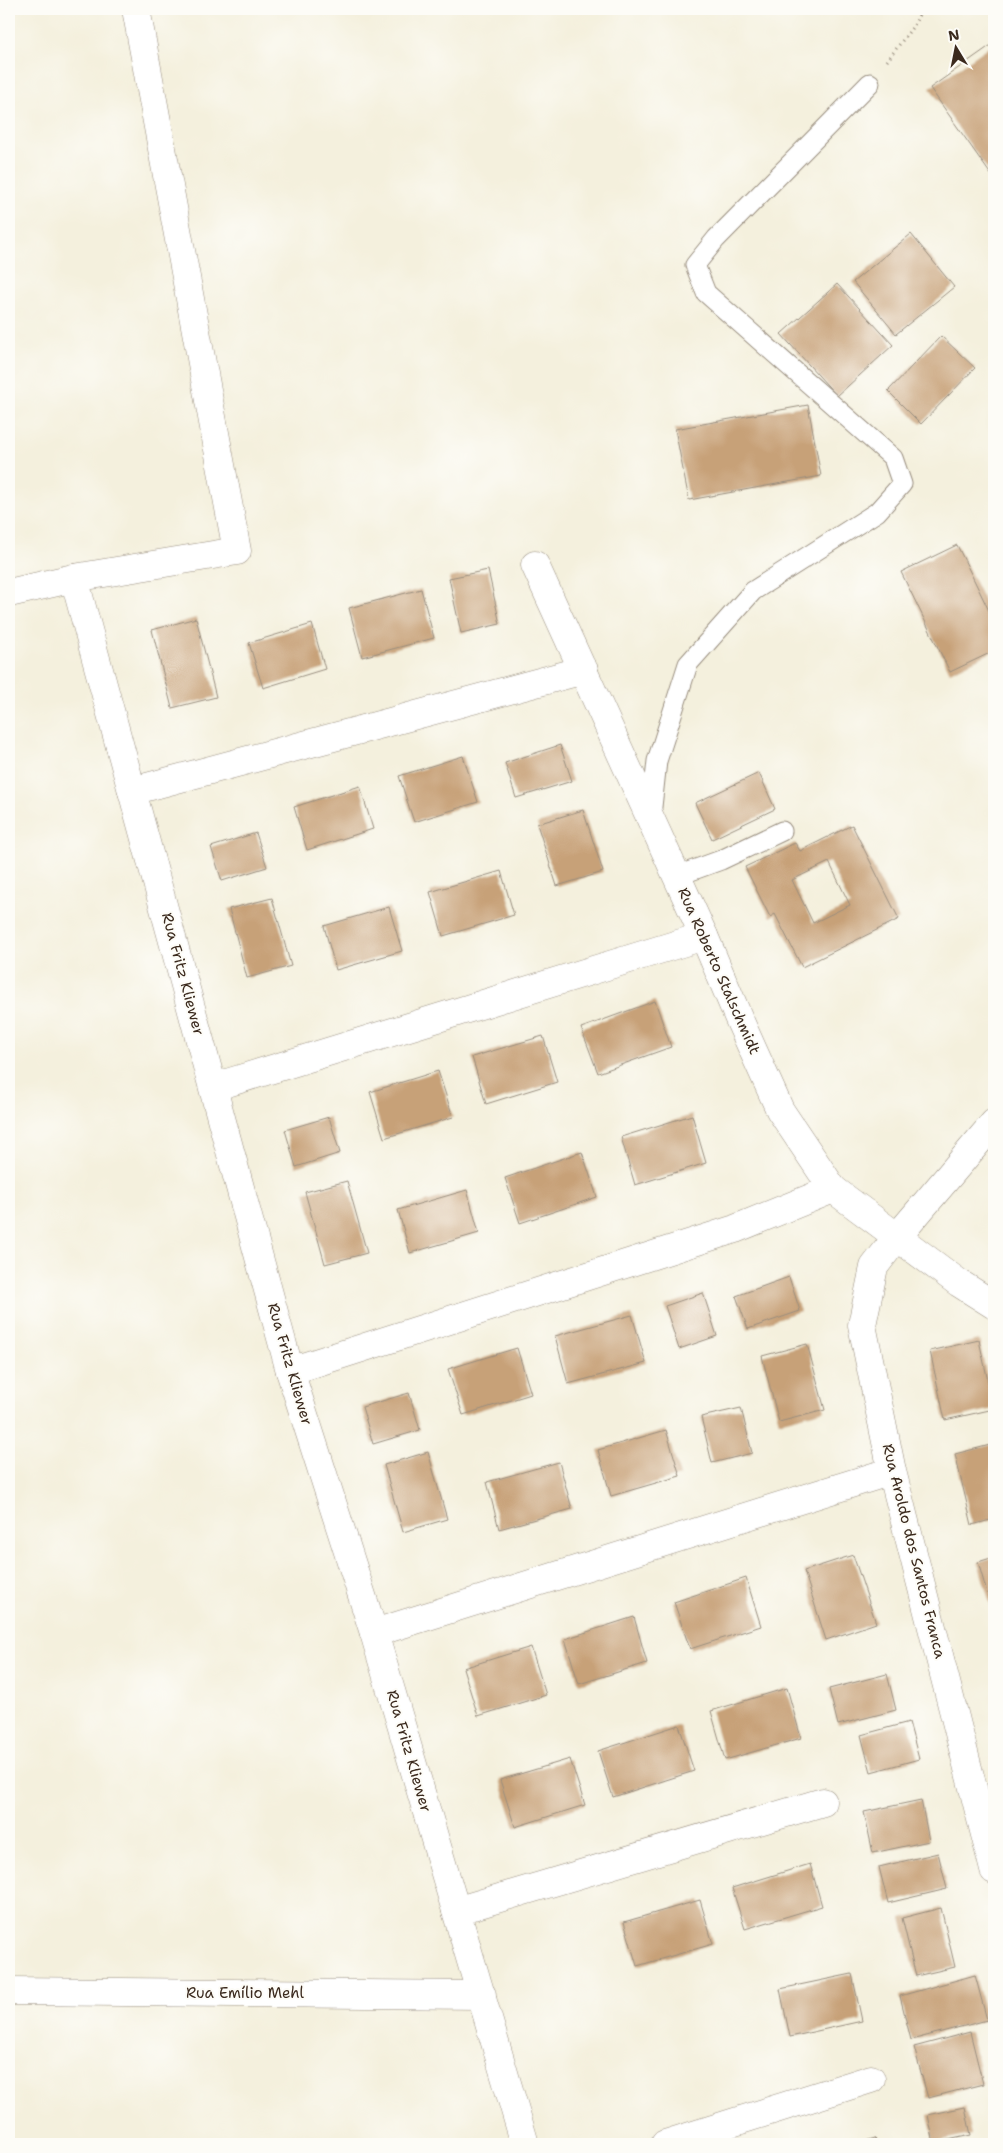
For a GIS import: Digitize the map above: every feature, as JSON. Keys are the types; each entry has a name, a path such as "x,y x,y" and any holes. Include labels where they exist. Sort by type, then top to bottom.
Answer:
{"street":[{"path":"9,592 74,578 238,551 136,9"},
{"name":"Rua Roberto Stalschmidt","path":"535,565 704,936 780,1110 834,1189 958,1283 994,1305"},
{"name":"Rua Fritz Kliewer","path":"74,578 290,1371 374,1633 482,1995 504,2077 526,2144"},
{"path":"132,791 584,670"},
{"path":"214,1087 704,936"},
{"name":"Rua Aroldo dos Santos Franca","path":"994,1123 897,1237 874,1268 862,1325 892,1471 994,1870"},
{"path":"290,1371 735,1229 834,1189"},
{"path":"374,1633 892,1471"},
{"path":"456,1911 824,1802"},
{"name":"Rua Emílio Mehl","path":"9,1992 482,1995"},
{"path":"664,2144 871,2080"}],"lane":[{"path":"651,822 657,761 688,664 753,591 877,512 902,484 893,458 706,293 695,265 716,239 870,83"},
{"path":"677,876 721,860 782,831"}],"path":[{"path":"870,83 914,25 922,9"}],"building":[{"path":"994,43 994,179 930,88"},
{"path":"911,234 954,287 896,334 853,282"},
{"path":"837,284 893,345 837,396 781,334"},
{"path":"941,336 975,368 921,424 888,391"},
{"path":"808,405 821,476 689,500 675,429"},
{"path":"957,545 994,621 994,651 950,672 901,572"},
{"path":"488,570 500,624 461,633 449,578"},
{"path":"421,589 434,638 362,657 349,608"},
{"path":"196,618 216,697 172,708 152,630"},
{"path":"312,624 325,669 263,688 249,643"},
{"path":"560,745 572,781 516,798 505,763"},
{"path":"463,756 478,802 414,822 399,776"},
{"path":"759,773 775,809 712,839 695,803"},
{"path":"360,786 373,829 307,850 294,807"},
{"path":"583,810 603,872 557,886 537,824"},
{"path":"852,825 899,919 802,967 775,914 770,917 745,867 795,843 800,851","holes":["829,862 850,905 813,923 792,880"]},
{"path":"256,833 267,867 222,881 211,847"},
{"path":"501,871 514,915 443,936 430,892"},
{"path":"272,898 291,966 247,978 229,909"},
{"path":"389,907 402,951 336,970 324,926"},
{"path":"655,1001 671,1047 598,1073 581,1028"},
{"path":"543,1036 557,1082 486,1104 472,1057"},
{"path":"438,1071 453,1117 384,1138 370,1092"},
{"path":"692,1115 706,1163 635,1185 621,1137"},
{"path":"329,1117 340,1153 296,1167 285,1130"},
{"path":"582,1152 597,1197 520,1223 505,1178"},
{"path":"347,1181 367,1253 325,1264 305,1192"},
{"path":"467,1190 479,1233 410,1253 398,1210"},
{"path":"789,1277 800,1311 748,1329 736,1296"},
{"path":"703,1293 717,1336 679,1349 665,1306"},
{"path":"632,1315 646,1363 568,1384 555,1336"},
{"path":"979,1340 994,1409 945,1420 930,1351"},
{"path":"807,1344 825,1410 779,1422 762,1356"},
{"path":"517,1348 531,1394 463,1415 448,1369"},
{"path":"409,1393 420,1430 373,1444 362,1407"},
{"path":"741,1408 752,1453 712,1463 701,1417"},
{"path":"666,1430 680,1476 611,1496 598,1450"},
{"path":"994,1444 994,1519 972,1525 955,1454"},
{"path":"428,1452 447,1519 403,1532 384,1465"},
{"path":"559,1462 572,1509 499,1529 487,1482"},
{"path":"853,1555 876,1623 826,1640 804,1571"},
{"path":"994,1557 994,1617 978,1562"},
{"path":"746,1578 761,1626 690,1649 674,1602"},
{"path":"634,1617 647,1663 579,1684 565,1639"},
{"path":"531,1647 546,1695 478,1716 463,1668"},
{"path":"887,1674 896,1710 838,1725 829,1689"},
{"path":"787,1688 801,1738 725,1760 711,1711"},
{"path":"909,1722 919,1759 871,1772 861,1735"},
{"path":"679,1725 694,1771 613,1797 598,1751"},
{"path":"570,1759 585,1805 515,1827 500,1780"},
{"path":"921,1800 929,1841 873,1853 864,1812"},
{"path":"938,1853 947,1889 888,1903 879,1867"},
{"path":"810,1864 822,1906 745,1929 732,1888"},
{"path":"700,1900 713,1944 637,1966 624,1922"},
{"path":"941,1908 955,1967 916,1976 902,1918"},
{"path":"852,1974 862,2021 790,2037 780,1989"},
{"path":"975,1975 987,2020 911,2040 900,1996"},
{"path":"970,2032 983,2084 928,2098 914,2047"},
{"path":"965,2107 971,2135 934,2143 928,2115"},
{"path":"875,2138 877,2144 856,2144"}]}
